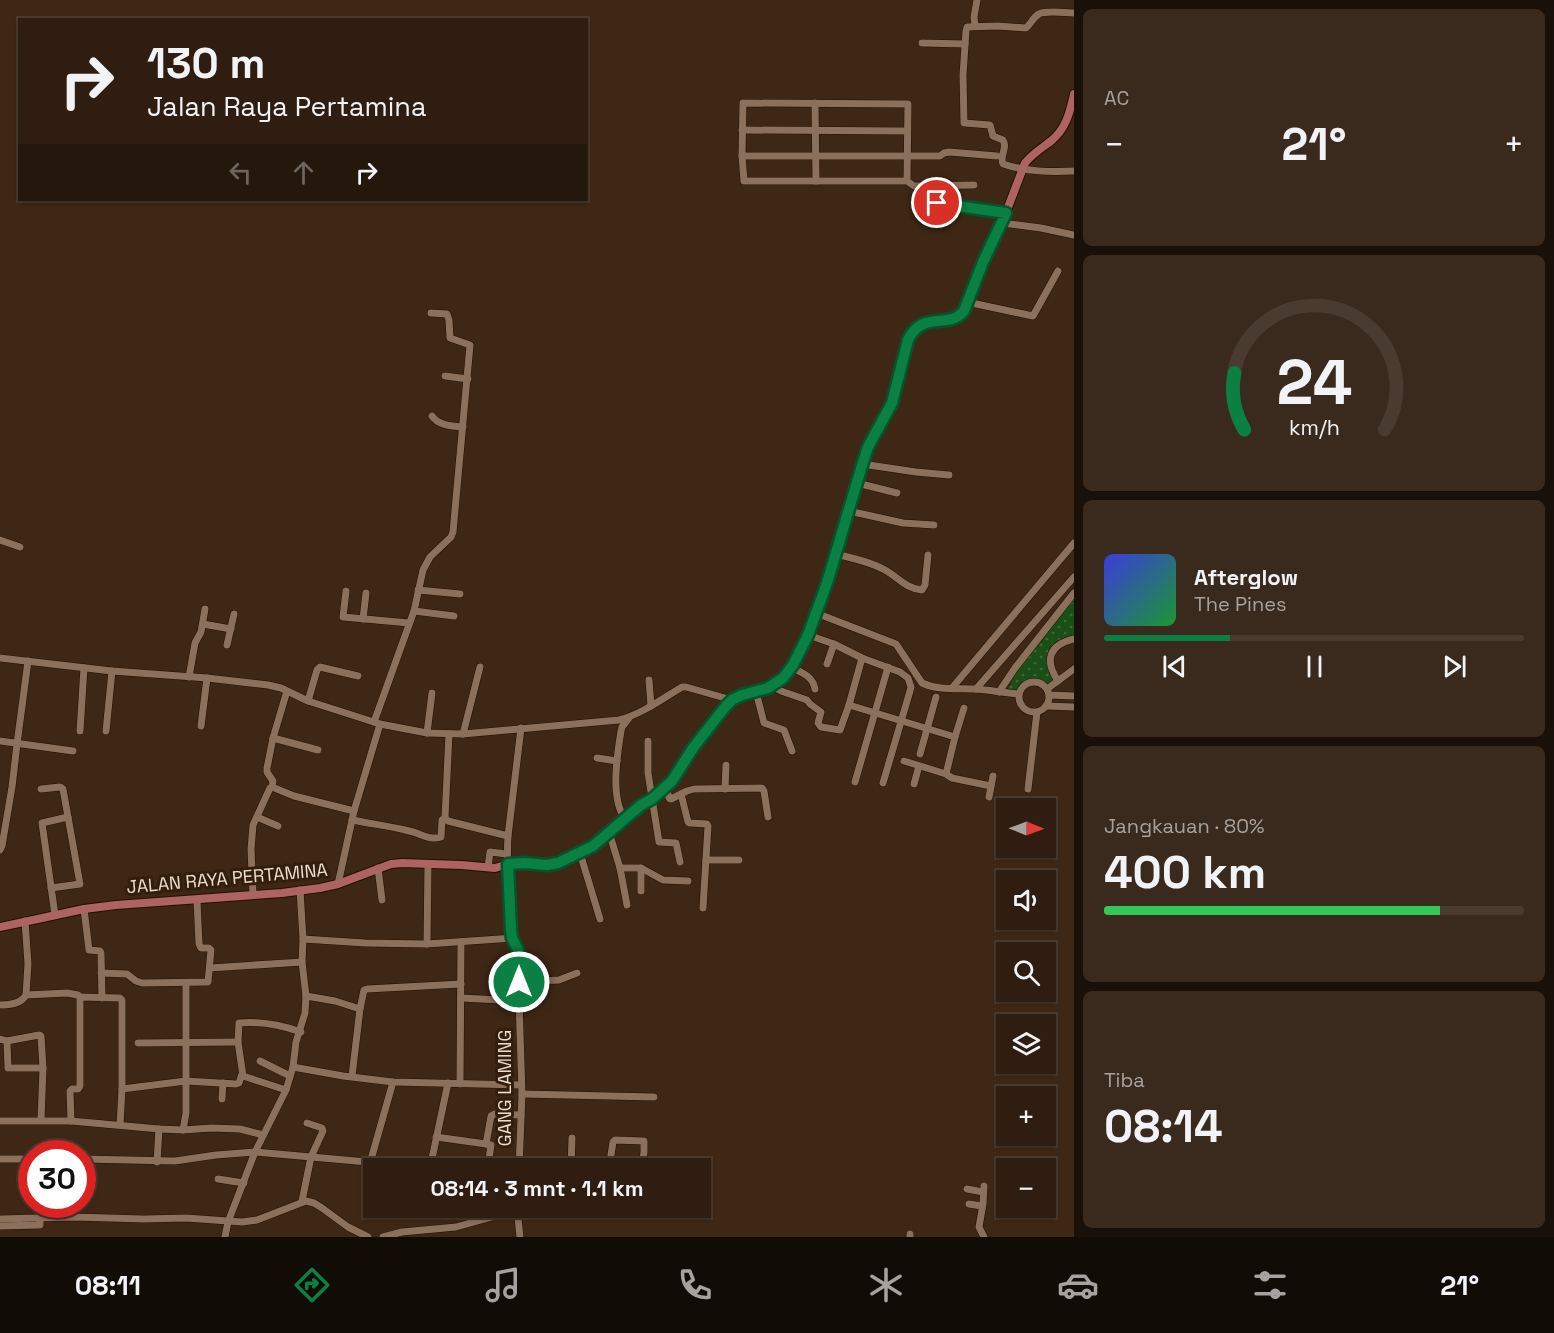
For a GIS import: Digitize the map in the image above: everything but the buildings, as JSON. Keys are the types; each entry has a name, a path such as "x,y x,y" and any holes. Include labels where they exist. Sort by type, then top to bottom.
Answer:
{"main road":[{"path":"732,700 772,686 783,678 791,667 808,635 827,583 868,447 892,403 908,340 923,323 959,316 1029,158 1061,131 1072,112 1074,93"},
{"name":"JALAN RAYA PERTAMINA","path":"0,927 84,909 116,905 282,893 320,888 338,884 391,864 495,868 508,864 558,863 593,846 672,781 693,748 732,700"}],"street":[{"path":"975,26 977,0"},
{"path":"1074,13 1042,13 1036,16 1026,28 975,26 966,28 963,75 964,123 990,125 993,136 1005,142 1001,160 1003,164 1039,172 1074,171"},
{"path":"922,43 965,45"},
{"path":"907,182 908,104 742,103 744,181 907,182 914,186 974,185"},
{"path":"815,103 816,181"},
{"path":"742,130 907,131"},
{"path":"742,156 940,156 950,152 996,156"},
{"path":"933,185 937,203 1006,213"},
{"path":"1002,223 1074,235"},
{"path":"967,302 1034,316 1058,271"},
{"path":"338,884 377,723 401,642 414,611 423,570 430,556 451,537 453,532 470,345 450,338 447,314 431,313"},
{"path":"445,376 468,379"},
{"path":"432,416 440,423 463,427"},
{"path":"862,464 949,475"},
{"path":"857,483 897,492"},
{"path":"849,511 903,523 934,525"},
{"path":"0,540 20,547"},
{"path":"952,688 1074,543"},
{"path":"836,554 862,560 882,568 904,585 922,590 925,585 928,555"},
{"path":"976,689 1074,577"},
{"path":"418,590 460,594"},
{"path":"346,591 343,617 409,623"},
{"path":"363,619 366,593"},
{"path":"999,692 1074,593"},
{"path":"189,677 195,643 200,634 206,609"},
{"path":"414,611 454,616"},
{"path":"816,613 892,641 899,647 922,683 939,689 976,689 1019,694"},
{"path":"227,645 234,614"},
{"path":"202,624 231,629"},
{"path":"808,635 888,667 908,678 910,691 883,783"},
{"path":"1058,681 1051,669 1052,653 1060,643 1074,639"},
{"path":"827,664 834,644"},
{"path":"1005,657 1015,668"},
{"path":"0,658 268,686 377,723 427,733 463,734 619,720 630,717 682,687 732,700"},
{"path":"772,686 806,699 820,710 818,723 821,727 840,730 862,658"},
{"path":"0,850 12,787 28,661"},
{"path":"308,701 317,670 320,667 358,676"},
{"path":"463,734 480,667"},
{"path":"791,667 810,678 815,689"},
{"path":"855,782 888,667"},
{"path":"80,731 84,668"},
{"path":"1048,692 1074,669"},
{"path":"106,731 112,671"},
{"path":"201,726 207,678"},
{"path":"649,680 651,706"},
{"path":"1031,682 1040,682 1048,692 1049,701 1042,710 1031,712 1025,710 1021,705 1019,694 1023,686 1031,682"},
{"path":"253,895 251,840 253,825 272,787 273,781 267,768 286,691"},
{"path":"756,692 764,723 784,730 792,751"},
{"path":"1048,692 1074,696"},
{"path":"427,733 432,693"},
{"path":"920,754 936,697"},
{"path":"849,705 955,737"},
{"path":"1047,706 1074,707"},
{"path":"946,774 964,708"},
{"path":"1028,789 1036,712"},
{"path":"625,819 620,811 616,781 621,731 630,717"},
{"name":"GANG LAMING","path":"519,1158 522,1094 518,950 512,938 507,854 520,728"},
{"path":"352,820 410,831 422,836 441,837 442,820 445,818 449,734"},
{"path":"273,738 318,750"},
{"path":"0,741 74,751"},
{"path":"648,741 648,773 659,842 676,842 680,862"},
{"path":"597,758 617,761"},
{"path":"903,761 946,774 952,778 991,786"},
{"path":"725,789 726,765"},
{"path":"914,784 919,766"},
{"path":"989,797 993,777"},
{"path":"666,786 670,799 694,789 762,788 768,817"},
{"path":"272,787 294,796 354,811"},
{"path":"41,789 63,788 80,884 51,888"},
{"path":"681,794 688,822 708,826 703,908"},
{"path":"55,915 42,822 68,817"},
{"path":"256,817 278,826"},
{"path":"445,818 448,821 508,836"},
{"path":"609,832 620,868 627,905"},
{"path":"488,867 490,852 507,854"},
{"path":"580,853 600,919"},
{"path":"706,860 739,860"},
{"path":"427,944 428,864"},
{"path":"378,868 382,900"},
{"path":"620,868 641,868 663,880 688,881"},
{"path":"641,868 641,891"},
{"path":"227,1228 255,1152 286,1089 293,1067 296,1042 306,1005 300,890"},
{"path":"101,973 127,974 142,983 208,982 211,948 201,948 199,944 198,900"},
{"path":"84,909 89,950 100,952 102,998"},
{"path":"0,1005 22,1001 26,995 28,964 25,921"},
{"path":"303,939 427,944 512,938"},
{"path":"460,1084 461,942"},
{"path":"210,968 302,962"},
{"path":"519,982 559,980 577,973"},
{"path":"183,1130 186,1113 186,983"},
{"path":"352,1076 360,1009 367,988 461,984"},
{"path":"26,995 67,993 80,997 120,998 122,1000 120,1125"},
{"path":"306,996 335,1001 360,1009"},
{"path":"71,1121 70,1091 80,1086 80,997"},
{"path":"461,998 519,1001"},
{"path":"122,1089 186,1082 238,1084 242,1074 238,1042 240,1023 269,1023 286,1026 300,1032"},
{"path":"41,1120 43,1068 41,1036 3,1040 4,1068 43,1068"},
{"path":"138,1043 238,1042"},
{"path":"260,1061 290,1076"},
{"path":"293,1067 393,1083 521,1085"},
{"path":"242,1074 251,1079 286,1089"},
{"path":"222,1099 223,1083"},
{"path":"371,1158 393,1083"},
{"path":"432,1158 448,1083"},
{"path":"522,1094 654,1097"},
{"path":"486,1144 492,1114 521,1115"},
{"path":"0,1121 71,1121 183,1130 240,1129 263,1135"},
{"path":"302,1201 311,1157 323,1129 307,1124"},
{"path":"157,1162 159,1129"},
{"path":"436,1137 491,1145 489,1158"},
{"path":"571,1158 572,1138"},
{"path":"610,1158 615,1140 644,1141 643,1158"},
{"path":"96,1160 157,1162 255,1152 363,1162"},
{"path":"0,1159 18,1159"},
{"path":"218,1179 244,1184"},
{"path":"967,1189 983,1189 979,1227 984,1237"},
{"path":"0,1219 186,1218 227,1228 302,1201 309,1201 348,1227 368,1237"},
{"path":"969,1204 982,1206"},
{"path":"383,1237 402,1232 456,1227 490,1218"},
{"path":"518,1218 520,1237"},
{"path":"0,1226 40,1225 40,1220"}],"green space":[{"path":"1074,599 1074,635 1058,641 1048,650 1047,664 1053,680 1048,684 1039,679 1030,678 1015,691 1007,691 1017,671"}],"route":[{"path":"519,982 519,955 511,930 508,864 558,863 593,846 672,781 693,748 725,707 736,697 776,684 789,671 798,655 808,635 827,583 868,447 892,403 908,340 917,327 923,323 953,319 964,311 983,262 1006,213 937,203"}]}
